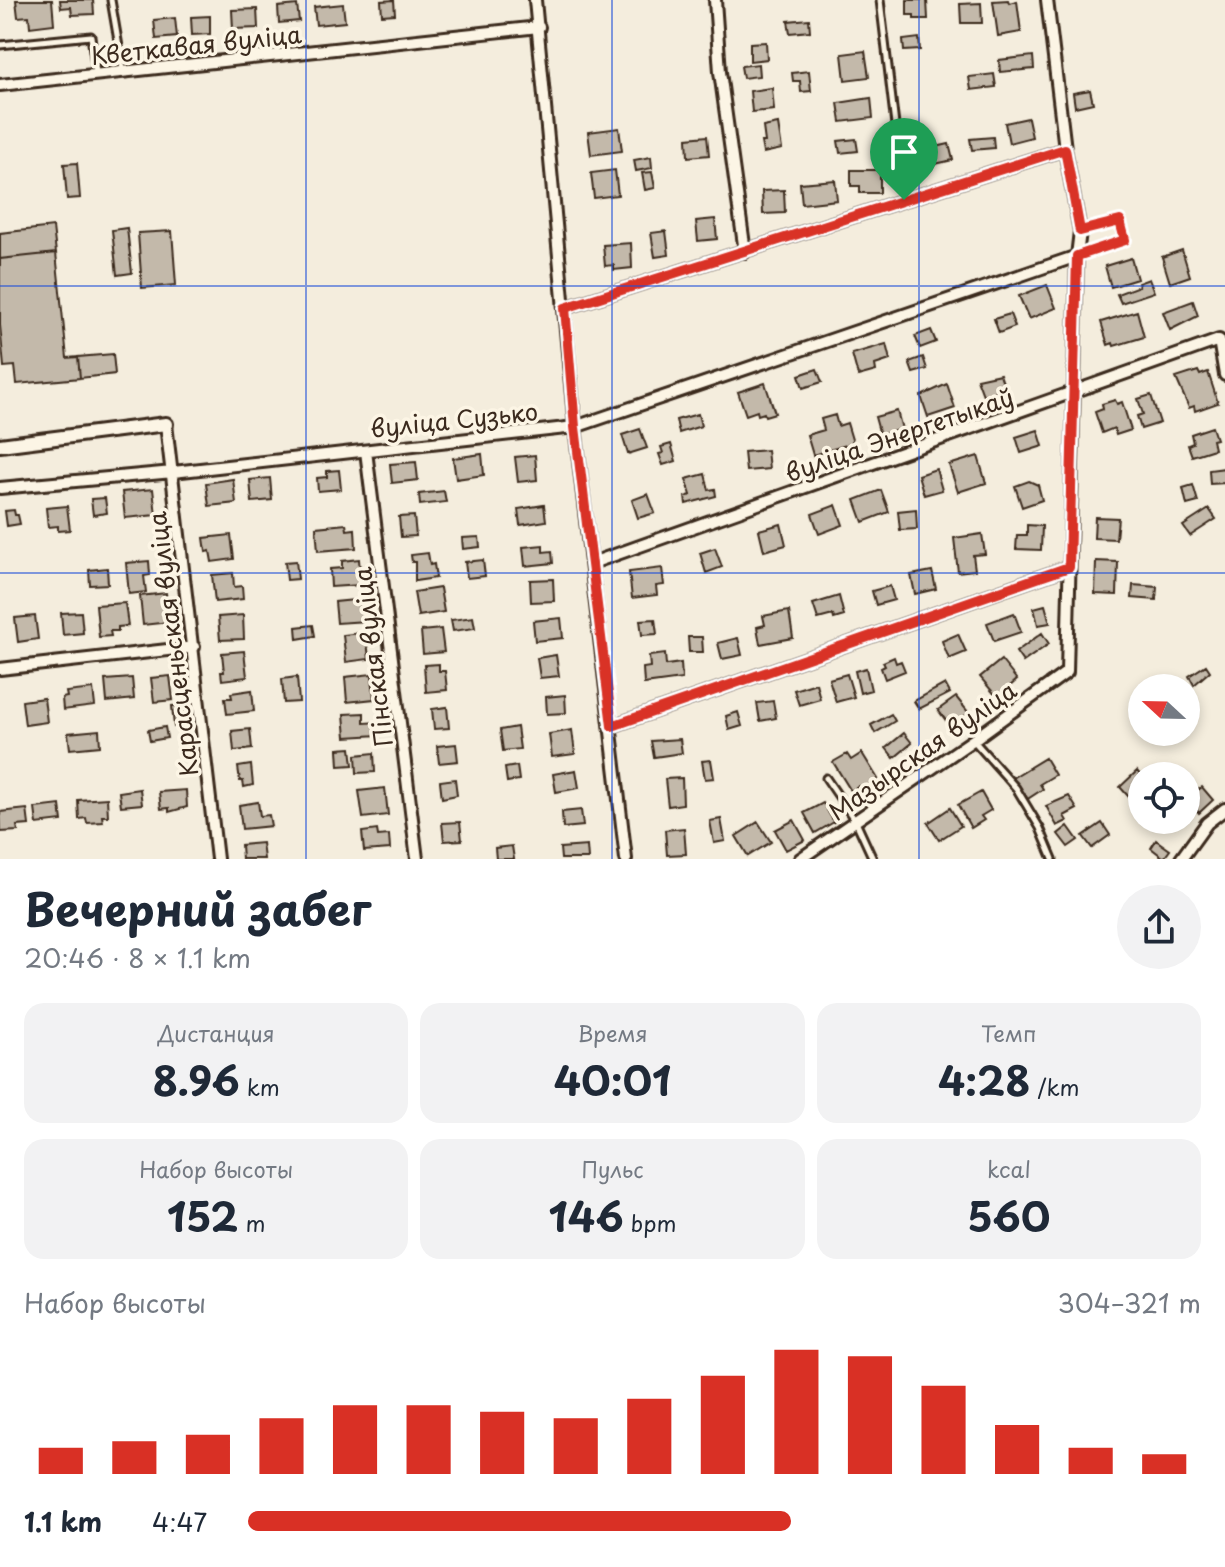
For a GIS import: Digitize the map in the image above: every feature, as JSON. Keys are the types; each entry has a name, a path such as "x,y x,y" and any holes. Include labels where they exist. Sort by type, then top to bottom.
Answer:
{"street":[{"path":"535,0 575,427 626,859"},
{"path":"715,0 720,72 745,252"},
{"path":"612,726 1069,567 1080,231 1065,149 1047,0"},
{"name":"Кветкавая вуліца","path":"0,85 539,27"},
{"path":"565,308 1065,149"},
{"name":"вуліца Сузько","path":"0,488 575,427 1077,256"},
{"name":"вуліца Энергетыкаў","path":"592,563 1219,340 1225,375"},
{"path":"0,445 166,424"},
{"name":"Карасценьская вуліца","path":"166,424 217,859"},
{"name":"Пінская вуліца","path":"366,451 417,859"},
{"name":"Мазырская вуліца","path":"800,859 1067,672 1069,567"},
{"path":"0,669 194,647"},
{"path":"1181,859 1207,823 1225,809"}],"lane":[{"path":"111,0 123,71"},
{"path":"880,0 904,200"},
{"path":"0,45 91,36 96,74"},
{"path":"1077,256 1125,240 1120,221 1080,231"},
{"path":"973,740 1016,788 1040,828 1053,859"},
{"path":"826,778 856,822 873,859"}],"building":[{"path":"16,0 52,0 54,24 30,27 29,16 18,17"},
{"path":"60,0 93,0 94,14 72,15 71,7 61,8"},
{"path":"394,0 395,14 382,15 381,1"},
{"path":"907,0 927,0 928,19 914,19 914,15 907,15"},
{"path":"1008,0 1009,3 1017,1 1021,32 998,36 993,1"},
{"path":"981,3 982,23 961,23 960,4"},
{"path":"343,4 345,22 316,25 314,7"},
{"path":"297,5 299,21 279,23 278,7"},
{"path":"257,9 258,28 233,29 232,10"},
{"path":"210,16 210,34 192,35 191,17"},
{"path":"175,18 177,37 156,39 154,20"},
{"path":"809,19 810,31 790,33 788,21"},
{"path":"919,38 920,50 904,51 903,40"},
{"path":"766,42 767,59 750,61 750,43"},
{"path":"865,51 869,77 845,80 842,54"},
{"path":"1033,56 1034,69 1000,72 999,60"},
{"path":"758,64 759,76 743,78 741,66"},
{"path":"809,71 811,91 801,92 800,81 793,81 792,73"},
{"path":"994,74 996,87 971,90 969,77"},
{"path":"772,88 774,110 752,112 750,91"},
{"path":"1090,90 1093,103 1075,107 1073,93"},
{"path":"871,98 873,118 841,122 838,103"},
{"path":"1028,118 1032,137 1009,143 1005,123"},
{"path":"778,124 782,149 763,153 763,127"},
{"path":"619,128 622,151 591,155 588,132"},
{"path":"707,136 709,155 688,157 687,138"},
{"path":"993,137 994,148 972,150 970,139"},
{"path":"856,139 858,151 840,153 838,141"},
{"path":"949,144 953,160 935,164 934,160 926,162 923,150"},
{"path":"651,157 652,168 636,171 634,160"},
{"path":"77,163 80,198 67,199 64,164"},
{"path":"615,170 618,195 594,198 591,173"},
{"path":"851,170 880,170 880,193 860,193 860,186 851,186"},
{"path":"652,172 655,188 645,190 642,173"},
{"path":"835,180 837,200 802,204 800,183"},
{"path":"784,190 785,213 763,214 762,191"},
{"path":"715,219 717,239 698,241 696,221"},
{"path":"53,227 56,253 0,259 0,233"},
{"path":"127,228 132,273 117,275 112,230"},
{"path":"172,231 176,285 142,288 138,233"},
{"path":"666,231 669,255 655,257 651,233"},
{"path":"631,243 632,268 614,270 614,265 605,266 603,245"},
{"path":"1182,250 1190,276 1170,283 1162,257"},
{"path":"56,253 67,358 78,357 80,378 17,384 15,366 4,367 0,325 0,259"},
{"path":"1131,258 1137,279 1111,287 1105,266"},
{"path":"1149,279 1154,292 1121,303 1117,294"},
{"path":"1047,285 1056,308 1029,319 1019,296"},
{"path":"1193,301 1198,316 1170,330 1163,312"},
{"path":"1137,311 1144,337 1108,345 1101,322"},
{"path":"1010,314 1015,327 999,333 994,319"},
{"path":"931,330 936,342 920,348 915,336"},
{"path":"886,344 890,360 875,365 876,371 858,376 852,354"},
{"path":"113,354 115,374 80,378 78,357"},
{"path":"923,357 927,369 913,373 909,362"},
{"path":"817,369 822,382 803,388 799,375"},
{"path":"1198,371 1200,375 1208,372 1218,403 1195,411 1194,406 1189,408 1176,378"},
{"path":"1000,374 1005,389 983,395 977,379"},
{"path":"765,383 775,413 765,416 764,413 758,415 757,411 746,415 738,392"},
{"path":"947,384 955,408 928,417 921,396"},
{"path":"1151,395 1160,423 1141,429 1137,416 1143,414 1138,399"},
{"path":"1115,400 1117,404 1122,402 1131,430 1116,435 1114,428 1102,433 1095,412 1103,409 1102,404"},
{"path":"897,411 902,429 880,435 875,417"},
{"path":"698,414 701,426 679,433 676,420"},
{"path":"835,415 838,426 847,423 853,443 813,455 807,435 824,430 821,419"},
{"path":"1212,427 1216,439 1212,440 1214,449 1192,456 1188,445 1193,443 1191,434"},
{"path":"640,429 647,448 628,454 622,435"},
{"path":"1038,430 1043,446 1021,453 1016,437"},
{"path":"671,444 676,461 663,465 659,454 663,453 661,447"},
{"path":"767,450 769,469 746,471 744,452"},
{"path":"482,454 484,475 456,479 453,458"},
{"path":"535,455 537,480 518,482 515,457"},
{"path":"978,456 986,483 958,492 949,465"},
{"path":"416,462 418,480 392,483 390,464"},
{"path":"1225,468 1225,483 1210,484 1209,470"},
{"path":"936,469 942,490 924,495 918,475"},
{"path":"339,470 341,489 318,491 317,478 327,477 327,471"},
{"path":"705,474 709,490 715,489 716,496 686,504 685,497 691,495 686,479"},
{"path":"270,478 272,500 252,502 250,480"},
{"path":"233,479 236,503 209,506 206,483"},
{"path":"1029,481 1038,485 1042,500 1022,507 1015,486"},
{"path":"1193,485 1198,502 1187,505 1183,488"},
{"path":"153,489 156,515 125,518 122,492"},
{"path":"881,490 889,512 863,522 855,500"},
{"path":"444,491 446,502 420,505 419,494"},
{"path":"648,494 655,513 638,518 632,500"},
{"path":"105,498 107,513 93,515 91,499"},
{"path":"544,505 546,521 520,525 518,509"},
{"path":"836,505 843,525 819,534 812,514"},
{"path":"67,506 70,530 58,531 58,526 48,527 46,508"},
{"path":"916,509 917,529 900,530 898,511"},
{"path":"1209,509 1216,519 1190,536 1183,526"},
{"path":"14,510 20,524 7,526 5,511"},
{"path":"414,516 416,536 401,537 399,517"},
{"path":"1095,517 1118,518 1116,539 1094,538"},
{"path":"346,524 347,530 355,529 356,548 318,551 316,527"},
{"path":"781,524 786,545 764,551 759,530"},
{"path":"1027,525 1042,526 1041,550 1016,549 1017,535 1027,535"},
{"path":"982,534 985,554 973,555 975,570 958,572 954,538"},
{"path":"231,535 234,559 212,562 210,551 206,552 204,538"},
{"path":"479,537 480,547 463,549 462,538"},
{"path":"543,545 543,552 552,551 553,563 525,566 523,547"},
{"path":"715,548 722,567 706,573 700,553"},
{"path":"428,553 436,578 415,581 415,562 412,562 411,555"},
{"path":"359,559 361,585 331,587 330,569 342,568 342,561"},
{"path":"483,560 485,576 467,578 465,562"},
{"path":"149,561 150,575 144,576 146,592 129,594 126,563"},
{"path":"296,561 298,579 287,580 285,562"},
{"path":"1096,561 1118,562 1117,595 1095,594"},
{"path":"107,568 108,584 90,585 89,570"},
{"path":"662,568 664,585 656,586 657,595 632,598 629,572"},
{"path":"932,571 936,589 915,594 911,575"},
{"path":"233,573 234,587 242,586 243,599 215,602 212,575"},
{"path":"553,579 554,601 531,602 530,580"},
{"path":"1133,585 1157,587 1156,600 1132,598"},
{"path":"890,586 894,600 876,605 872,591"},
{"path":"440,588 444,612 418,616 414,592"},
{"path":"166,593 169,622 143,625 140,596"},
{"path":"839,596 844,616 818,619 813,604"},
{"path":"364,599 366,621 337,623 335,602"},
{"path":"125,603 128,626 110,631 111,636 99,637 96,605"},
{"path":"1045,605 1050,623 1038,625 1034,608"},
{"path":"789,611 793,638 760,644 757,627 765,625 763,616"},
{"path":"81,612 83,633 63,635 61,613"},
{"path":"1014,613 1021,632 994,641 987,623"},
{"path":"243,615 244,639 220,640 218,617"},
{"path":"35,616 38,639 18,642 15,618"},
{"path":"473,617 475,628 453,631 451,620"},
{"path":"561,618 563,638 535,641 533,621"},
{"path":"655,619 657,634 642,635 640,620"},
{"path":"313,625 315,636 297,639 296,627"},
{"path":"441,629 444,652 423,654 421,631"},
{"path":"359,633 360,640 367,640 369,659 346,662 343,635"},
{"path":"1042,633 1049,644 1023,662 1016,652"},
{"path":"958,634 966,652 949,659 942,641"},
{"path":"688,637 702,637 703,652 689,652"},
{"path":"738,638 742,655 722,659 718,643"},
{"path":"244,651 247,677 222,680 222,653"},
{"path":"665,654 666,665 681,663 682,679 644,684 643,668 650,667 649,656"},
{"path":"556,655 559,676 540,678 537,658"},
{"path":"894,657 896,663 901,661 905,671 885,679 881,668 885,666 883,662"},
{"path":"1001,660 1017,680 997,697 980,677"},
{"path":"439,664 439,671 445,671 447,690 426,692 424,665"},
{"path":"1206,665 1210,671 1200,680 1200,674 1192,674"},
{"path":"866,668 871,690 860,693 855,671"},
{"path":"372,674 374,699 347,702 345,677"},
{"path":"847,674 854,697 836,702 829,679"},
{"path":"170,676 173,700 154,702 151,678"},
{"path":"297,677 299,702 284,703 282,679"},
{"path":"132,678 134,699 107,702 105,680"},
{"path":"816,683 820,699 799,705 794,690"},
{"path":"945,684 950,693 919,709 914,701"},
{"path":"93,689 95,706 63,710 62,698 67,697 66,692"},
{"path":"252,690 254,711 227,714 225,698 232,698 231,693"},
{"path":"565,695 566,713 547,714 546,697"},
{"path":"956,697 969,713 951,727 938,710"},
{"path":"44,698 47,722 25,725 22,701"},
{"path":"773,701 776,718 760,721 757,703"},
{"path":"185,705 188,726 174,727 172,706"},
{"path":"447,707 449,728 434,729 432,709"},
{"path":"738,712 742,726 729,730 726,716"},
{"path":"364,713 364,723 379,722 379,735 346,737 344,714"},
{"path":"891,714 895,721 875,733 871,725"},
{"path":"165,727 167,738 150,741 148,730"},
{"path":"517,727 520,749 503,751 500,730"},
{"path":"250,729 252,749 234,751 232,731"},
{"path":"99,730 100,746 70,749 68,733"},
{"path":"572,730 575,754 552,757 549,734"},
{"path":"904,733 912,743 894,758 886,748"},
{"path":"680,739 682,753 654,757 651,741"},
{"path":"456,744 458,761 439,763 437,746"},
{"path":"351,748 353,765 339,766 338,749"},
{"path":"374,753 375,772 357,773 356,755"},
{"path":"862,753 878,779 862,790 859,786 851,791 833,762 847,754 851,760"},
{"path":"1045,758 1055,775 1040,784 1043,789 1026,800 1012,778"},
{"path":"711,760 714,778 705,779 702,761"},
{"path":"251,765 253,785 244,787 238,767"},
{"path":"517,766 519,780 507,782 505,768"},
{"path":"576,770 579,788 556,792 553,774"},
{"path":"682,778 683,804 668,806 665,779"},
{"path":"455,779 457,795 442,798 440,781"},
{"path":"1128,779 1128,796 1120,787"},
{"path":"1202,787 1213,800 1200,812 1200,788"},
{"path":"385,788 388,815 363,818 359,791"},
{"path":"140,789 142,804 121,806 119,792"},
{"path":"186,790 187,807 169,812 169,808 161,809 159,792"},
{"path":"981,792 991,810 981,816 984,820 971,828 958,805"},
{"path":"1069,796 1077,809 1064,816 1067,821 1057,826 1046,806"},
{"path":"107,798 108,816 102,816 103,822 87,823 86,818 79,819 78,800"},
{"path":"258,802 260,816 269,815 271,826 242,829 239,805"},
{"path":"823,803 834,822 815,833 804,813"},
{"path":"60,805 62,821 37,824 35,808"},
{"path":"950,808 961,826 939,840 928,823"},
{"path":"27,809 29,825 17,826 18,831 1,832 0,812"},
{"path":"581,810 583,826 563,828 562,812"},
{"path":"721,819 725,841 714,843 710,821"},
{"path":"794,820 805,840 786,850 775,830"},
{"path":"460,822 462,840 444,841 442,823"},
{"path":"758,822 771,842 748,856 736,836"},
{"path":"1102,823 1110,835 1092,848 1083,836"},
{"path":"1068,826 1078,840 1068,847 1058,834"},
{"path":"684,828 686,854 667,855 665,830"},
{"path":"377,830 378,836 389,835 390,849 364,851 362,832"},
{"path":"1156,840 1170,850 1164,858 1151,848"},
{"path":"262,843 264,859 242,859 241,845"},
{"path":"512,846 514,859 496,859 495,848"},
{"path":"587,846 588,859 561,859 560,848"}],"route":[{"path":"1065,149 1080,231 1120,221 1125,240 1077,256 1069,567 612,726 575,427 565,308 904,200 1065,149"}]}
